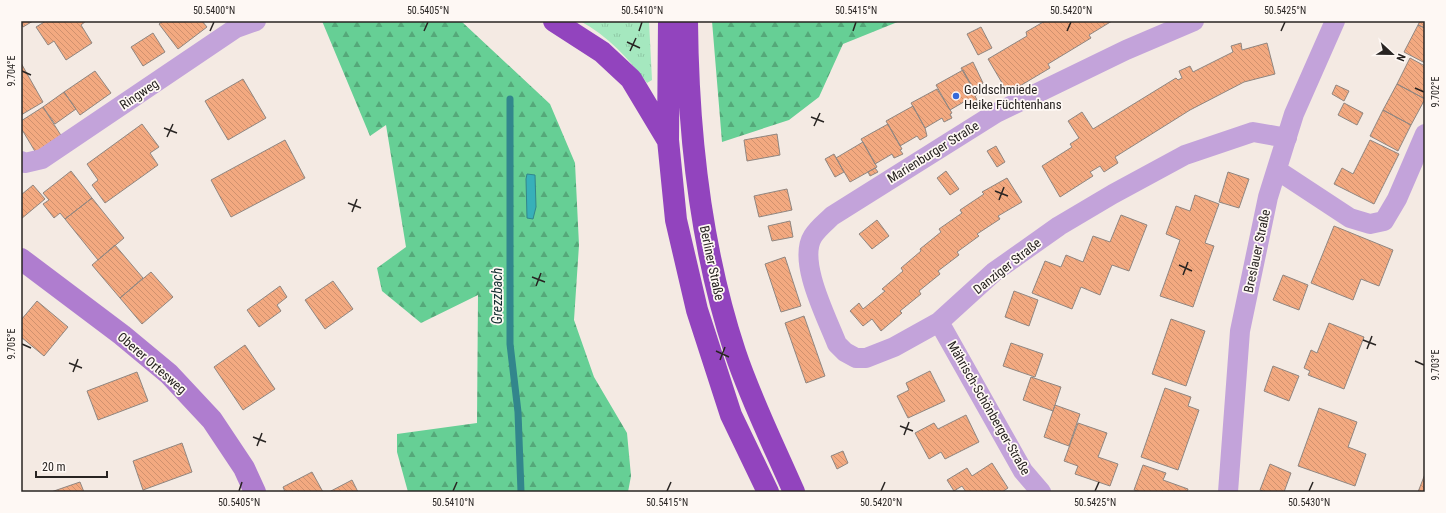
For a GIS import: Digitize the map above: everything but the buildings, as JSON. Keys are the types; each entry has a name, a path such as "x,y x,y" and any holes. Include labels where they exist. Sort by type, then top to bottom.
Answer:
{"highway":[{"path":"554,21 602,52 631,79 668,140"},
{"name":"Berliner Straße","path":"669,21 668,140 676,220 697,310 731,415 768,492"},
{"name":"Berliner Straße","path":"687,21 688,94 698,195 721,304 736,353 754,401 794,492"}],"main road":[{"name":"Oberer Ortesweg","path":"21,259 122,335 169,374 212,420 236,456 255,492"}],"street":[{"name":"Ringweg","path":"21,161 26,163 42,159 236,28 256,21"},
{"name":"Marienburger Straße","path":"812,237 832,216 996,113 1126,50 1194,21"},
{"name":"Breslauer Straße","path":"1228,492 1240,331 1268,197 1294,114 1335,21"},
{"name":"Danziger Straße","path":"812,237 808,256 810,276 837,344 845,352 856,358 866,358 894,347 939,322 994,272 1059,226 1113,194 1185,156 1253,132 1287,138"},
{"path":"1277,170 1350,218 1370,224 1384,221 1397,199 1425,134"},
{"name":"Mährisch-Schönberger-Straße","path":"939,322 1023,471 1041,492"}],"green space":[{"path":"322,21 461,21 550,104 575,163 579,245 574,320 594,377 627,433 631,476 628,492 408,492 397,452 397,434 477,423 478,295 421,323 382,291 377,268 406,247 386,125 370,136"},
{"path":"580,21 649,21 652,80 647,83 617,48 599,33"},
{"path":"712,21 900,21 843,44 819,97 789,120 722,142"}],"water":[{"path":"527,174 535,175 536,207 533,219 527,218"}],"waterway":[{"name":"Grezzbach","path":"510,99 510,344 518,412 521,492"}],"place":[{"name":"Goldschmiede Heike Füchtenhans","path":"956,96"}]}
